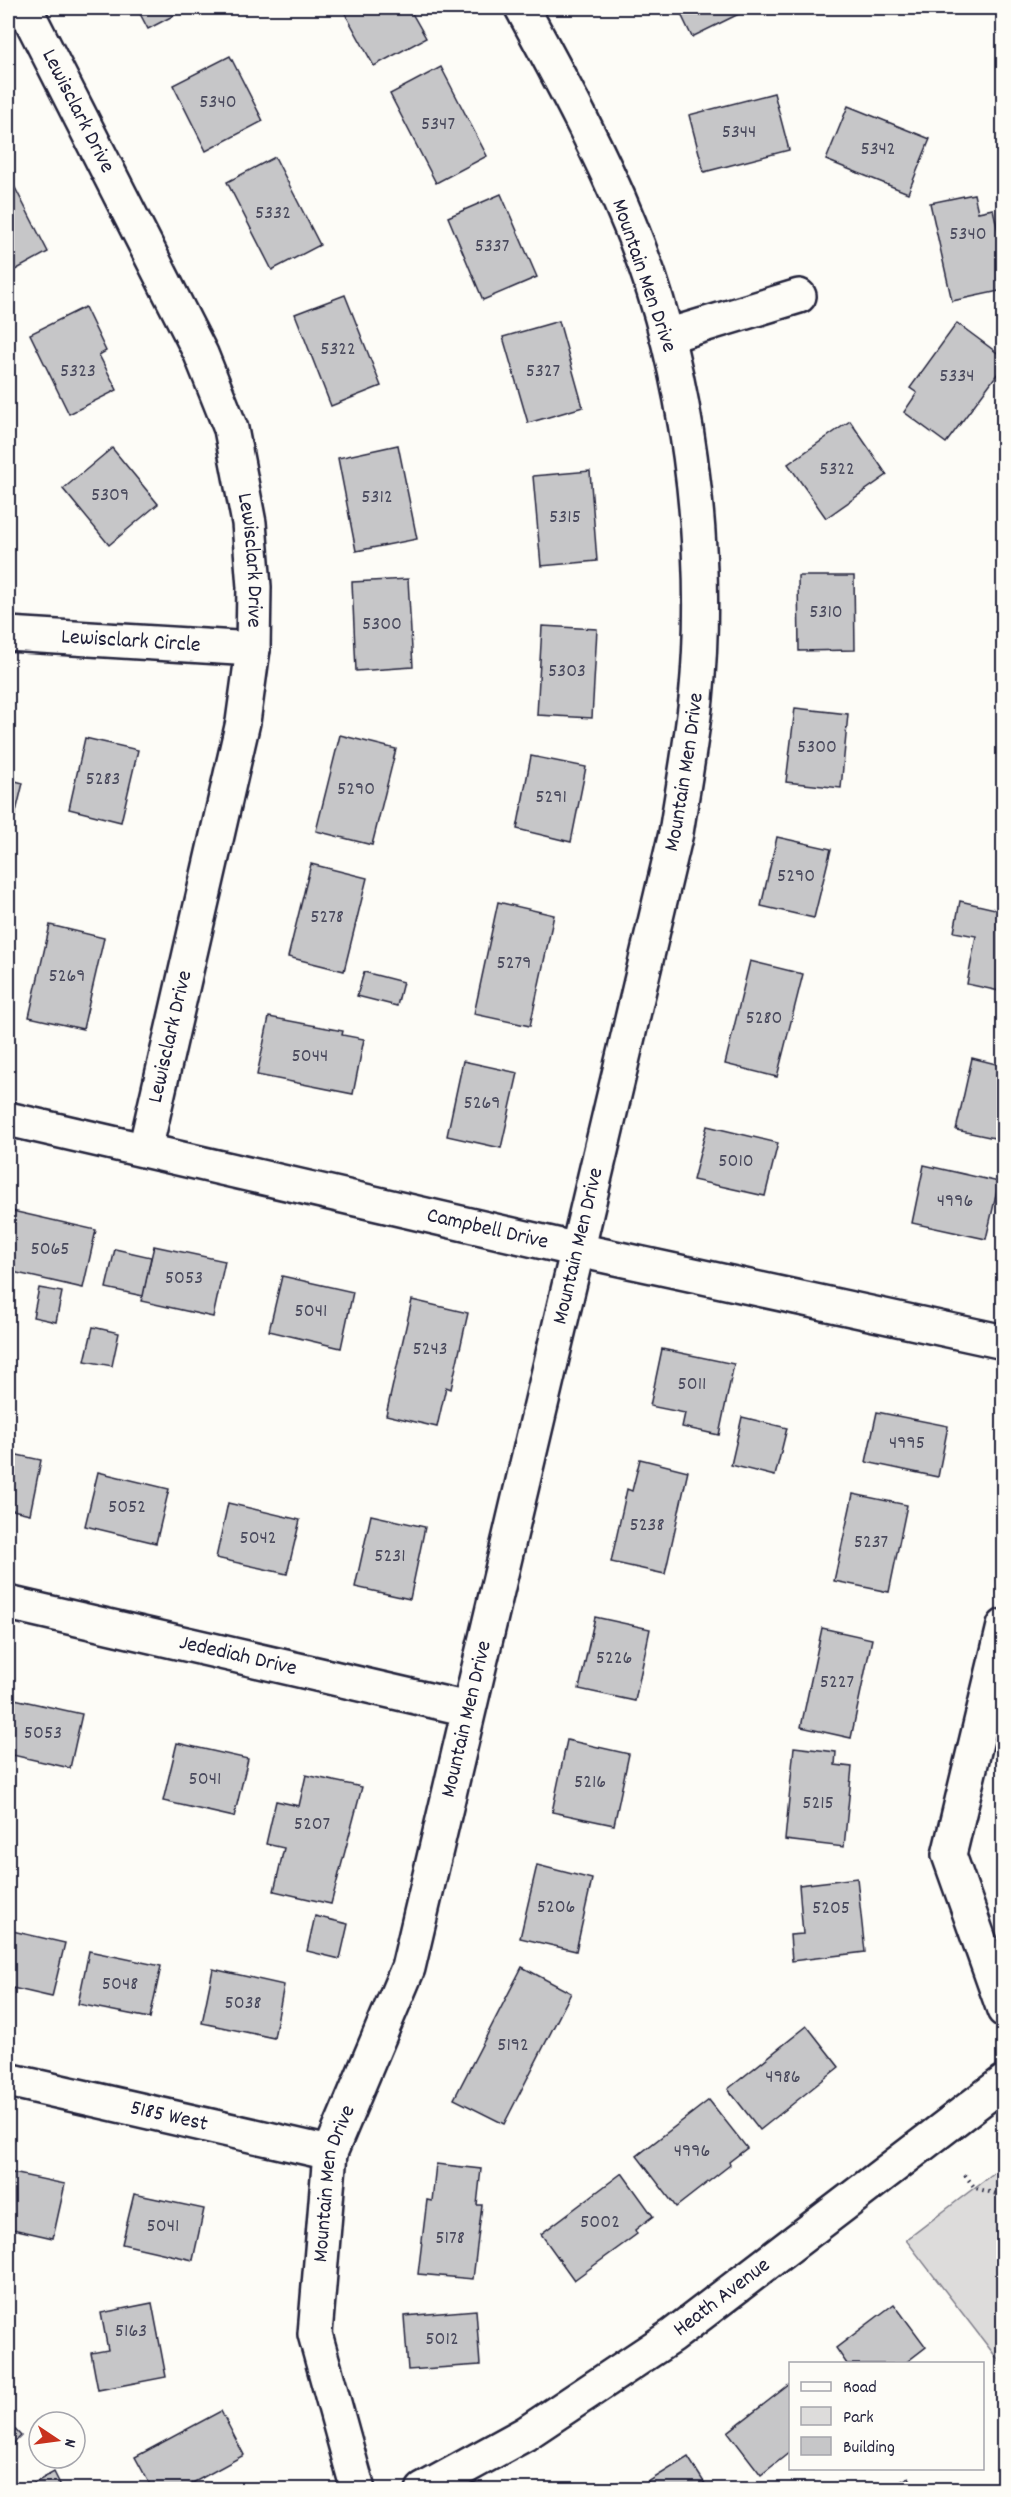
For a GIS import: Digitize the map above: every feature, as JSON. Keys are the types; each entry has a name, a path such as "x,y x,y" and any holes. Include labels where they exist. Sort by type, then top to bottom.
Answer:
{"street":[{"name":"Lewisclark Drive","path":"25,8 201,354 231,429 249,523 254,587 253,649 243,722 144,1150"},
{"name":"Mountain Men Drive","path":"358,2490 315,2334 330,2153 408,1968 676,833 696,698 700,576 692,467 667,336 630,223 571,99 522,8"},
{"path":"667,336 799,296"},
{"name":"Lewisclark Circle","path":"8,634 253,649"},
{"name":"Campbell Drive","path":"8,1119 578,1250 1004,1342"},
{"name":"Jedediah Drive","path":"8,1603 468,1709"},
{"path":"1004,1626 949,1855 1004,2010"},
{"name":"5185 West","path":"8,2080 330,2153"},
{"name":"Heath Avenue","path":"423,2490 525,2434 672,2336 1004,2082"}],"path":[{"path":"964,2175 975,2188 1004,2196"}],"green space":[{"path":"1003,2166 1003,2366 906,2240"}],"building":[{"path":"137,8 188,8 148,29"},
{"path":"342,8 409,8 426,38 374,66"},
{"path":"678,8 751,8 692,37"},
{"path":"230,56 263,121 206,151 173,85"},
{"path":"441,67 487,156 436,183 390,94"},
{"path":"774,93 789,150 704,172 689,115"},
{"path":"848,106 930,139 908,193 826,160"},
{"path":"275,157 320,245 272,270 227,182"},
{"path":"8,174 48,252 8,274"},
{"path":"501,194 537,277 483,300 448,217"},
{"path":"974,194 978,212 993,209 1004,257 1004,290 952,301 930,203"},
{"path":"345,295 381,386 331,406 295,314"},
{"path":"85,307 106,351 99,355 117,390 69,414 30,334"},
{"path":"559,321 583,407 528,423 503,337"},
{"path":"957,323 1004,358 1004,365 946,443 904,412 917,393 910,388"},
{"path":"850,421 887,475 826,518 788,464"},
{"path":"398,445 417,539 356,551 338,458"},
{"path":"112,448 158,504 109,545 63,489"},
{"path":"590,471 597,561 541,566 533,476"},
{"path":"798,576 854,576 855,650 799,651"},
{"path":"408,579 413,667 356,671 352,582"},
{"path":"542,626 597,629 592,718 537,715"},
{"path":"795,708 848,714 841,788 786,782"},
{"path":"340,735 396,749 372,845 316,831"},
{"path":"85,738 138,750 121,822 69,809"},
{"path":"531,756 586,767 571,842 517,829"},
{"path":"8,779 23,783 10,837 8,837"},
{"path":"777,837 831,849 814,918 761,906"},
{"path":"311,864 367,878 344,971 288,957"},
{"path":"960,901 1004,911 1004,992 967,984 976,936 954,932"},
{"path":"498,902 554,915 530,1026 474,1014"},
{"path":"50,925 104,938 83,1029 29,1017"},
{"path":"750,961 803,974 777,1077 725,1064"},
{"path":"364,972 403,982 397,1006 357,996"},
{"path":"269,1017 343,1031 342,1035 364,1039 353,1094 257,1075"},
{"path":"972,1058 1004,1066 1004,1140 956,1130"},
{"path":"463,1061 518,1073 501,1148 447,1136"},
{"path":"707,1126 778,1143 765,1196 693,1180"},
{"path":"924,1165 999,1182 986,1239 912,1223"},
{"path":"8,1210 96,1230 83,1288 8,1271"},
{"path":"154,1246 225,1261 213,1317 141,1301"},
{"path":"115,1249 151,1257 143,1296 106,1288"},
{"path":"282,1276 353,1292 341,1348 269,1331"},
{"path":"39,1288 62,1292 56,1322 33,1317"},
{"path":"412,1300 468,1313 451,1389 446,1387 437,1427 386,1415"},
{"path":"93,1327 119,1333 112,1366 85,1361"},
{"path":"662,1349 734,1364 719,1435 682,1427 685,1413 650,1406"},
{"path":"877,1412 948,1426 938,1477 866,1462"},
{"path":"742,1417 787,1428 775,1476 731,1465"},
{"path":"8,1453 41,1460 30,1514 8,1509"},
{"path":"640,1459 688,1471 665,1574 611,1562 627,1489 632,1491"},
{"path":"98,1472 169,1489 156,1543 85,1526"},
{"path":"853,1494 907,1505 889,1592 834,1581"},
{"path":"228,1503 300,1520 287,1574 216,1558"},
{"path":"371,1515 425,1527 410,1599 355,1587"},
{"path":"595,1617 650,1629 635,1701 579,1689"},
{"path":"822,1628 872,1639 851,1738 801,1727"},
{"path":"10,1698 82,1714 70,1768 8,1754"},
{"path":"567,1740 629,1754 614,1825 552,1812"},
{"path":"177,1743 248,1759 234,1817 163,1801"},
{"path":"794,1747 836,1752 835,1765 852,1767 844,1847 785,1840"},
{"path":"306,1775 362,1787 331,1904 274,1891 284,1848 266,1844 276,1801 299,1806"},
{"path":"537,1865 592,1879 576,1951 520,1938"},
{"path":"857,1878 865,1952 792,1961 790,1935 803,1934 799,1885"},
{"path":"315,1916 348,1924 340,1959 307,1951"},
{"path":"8,1930 65,1943 52,1997 8,1987"},
{"path":"89,1951 161,1966 150,2018 78,2004"},
{"path":"522,1967 571,1993 504,2124 454,2099"},
{"path":"213,1969 284,1985 274,2038 202,2023"},
{"path":"807,2026 839,2067 760,2130 728,2089"},
{"path":"709,2100 747,2148 729,2162 730,2165 676,2207 637,2156"},
{"path":"436,2164 481,2169 477,2205 482,2205 473,2279 418,2274 427,2200 432,2201"},
{"path":"8,2172 65,2184 53,2238 8,2228"},
{"path":"622,2173 653,2216 635,2230 637,2234 574,2280 541,2234"},
{"path":"134,2194 204,2209 193,2260 122,2244"},
{"path":"152,2303 166,2377 98,2390 91,2353 108,2350 101,2313"},
{"path":"894,2304 926,2347 907,2362 846,2362 836,2348"},
{"path":"476,2310 480,2365 408,2370 404,2316"},
{"path":"789,2385 789,2453 761,2475 728,2432"},
{"path":"221,2411 244,2455 180,2490 153,2490 135,2457"},
{"path":"8,2422 21,2436 8,2449"},
{"path":"688,2457 709,2490 635,2490"},
{"path":"54,2472 63,2490 22,2490"},
{"path":"909,2477 915,2490 886,2490"}]}
